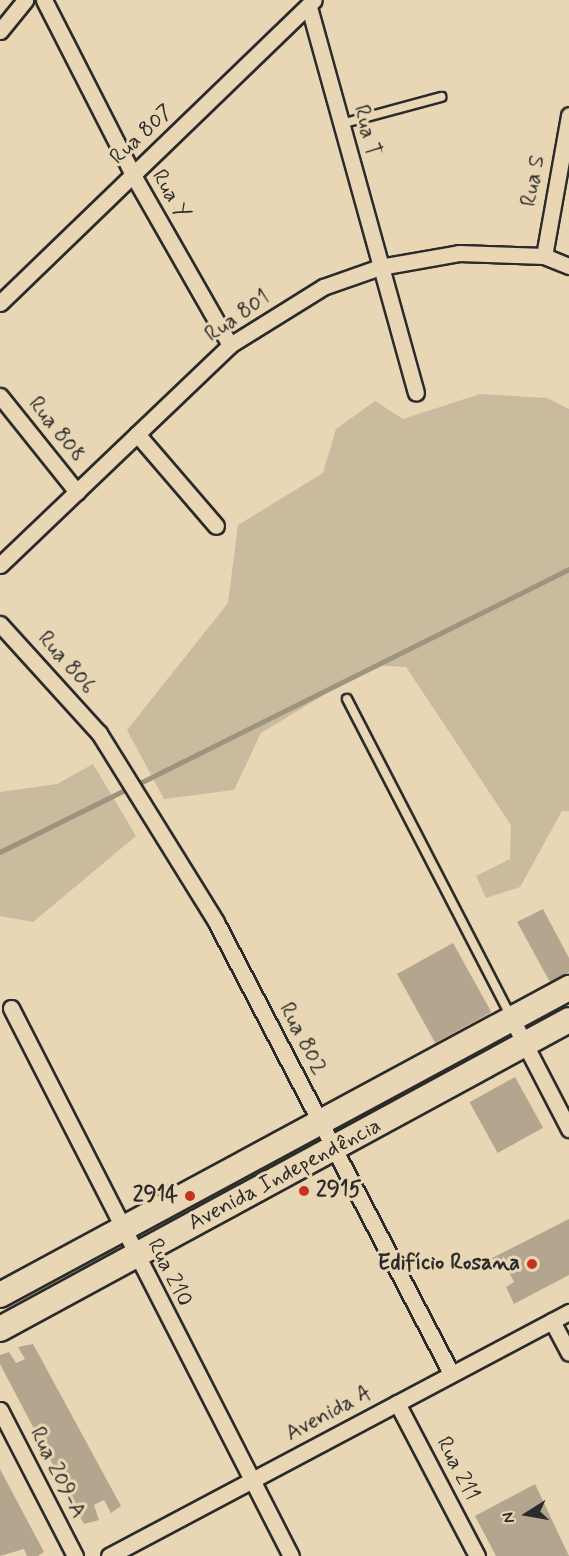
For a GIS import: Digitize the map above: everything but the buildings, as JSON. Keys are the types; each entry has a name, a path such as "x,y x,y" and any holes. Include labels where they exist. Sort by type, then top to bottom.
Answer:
{"main road":[{"name":"Avenida Independência","path":"0,1294 322,1126 513,1022 569,988"},
{"name":"Avenida Independência","path":"0,1329 569,1020"}],"street":[{"path":"0,31 25,0"},
{"name":"Rua Y","path":"44,0 133,175 230,345"},
{"name":"Rua 807","path":"0,303 312,4"},
{"name":"Rua T","path":"312,4 341,124 416,392"},
{"name":"Rua S","path":"544,256 569,115"},
{"name":"Rua 801","path":"0,565 230,345 323,288 380,267 459,253 544,256 569,266"},
{"name":"Rua 808","path":"0,396 76,492"},
{"path":"137,434 216,526"},
{"name":"Rua 806","path":"0,624 99,733"},
{"name":"Rua 802","path":"99,733 216,922 452,1373"},
{"name":"Rua 210","path":"11,1008 122,1232 291,1556"},
{"path":"513,1022 569,1129"},
{"name":"Avenida A","path":"111,1556 569,1312"},
{"path":"552,1321 569,1353"},
{"name":"Rua 211","path":"397,1403 477,1556"},
{"name":"Rua 209-A","path":"0,1410 75,1556"}],"lane":[{"path":"341,124 441,97"},
{"path":"347,699 513,1022"}],"shaded area":[{"path":"480,394 547,398 569,409 569,811 562,811 520,887 486,898 476,876 510,859 511,825 406,667 373,665 261,733 234,790 164,799 127,730 228,603 238,525 323,473 336,429 375,401 403,419"},
{"path":"93,764 136,836 33,922 0,916 0,792 57,784"}],"waterway":[{"path":"140,783 569,569"},
{"path":"0,852 125,790"}],"place":[{"name":"2915","path":"304,1191"},
{"name":"2914","path":"190,1196"},
{"name":"Edifício Rosana","path":"532,1264"}]}
